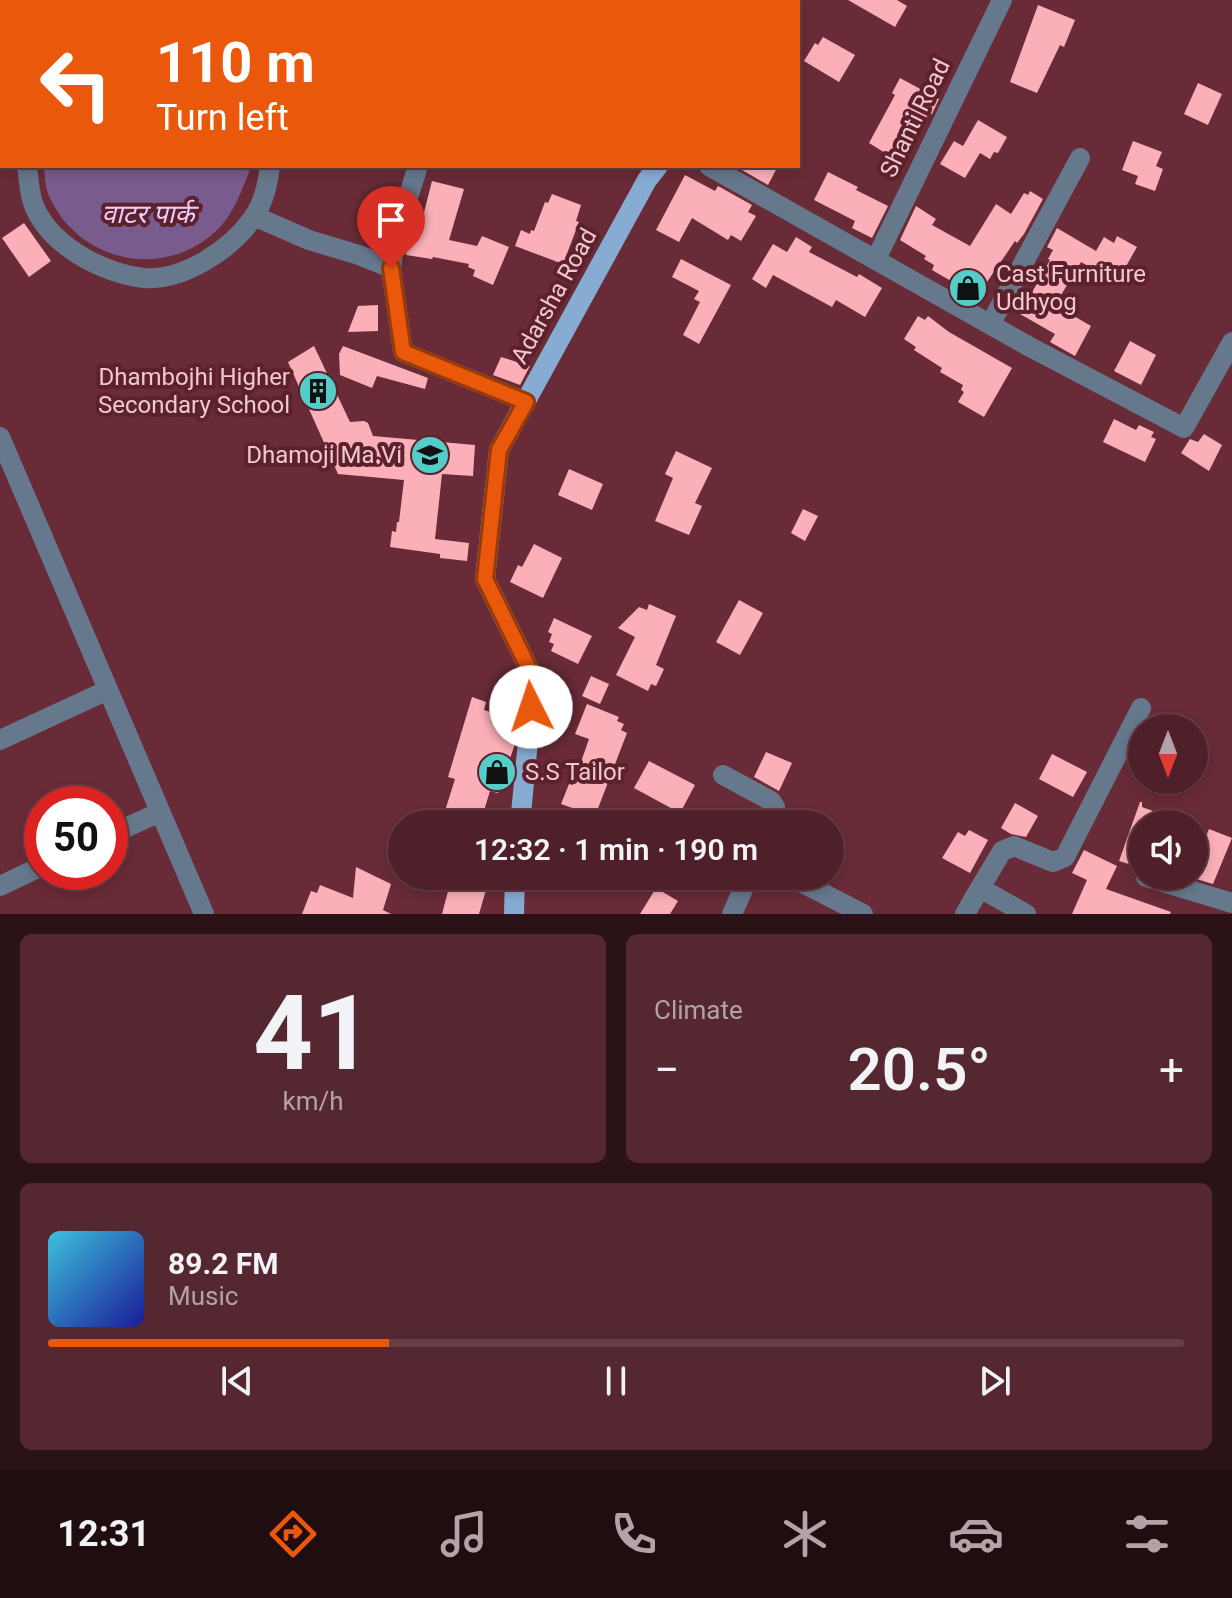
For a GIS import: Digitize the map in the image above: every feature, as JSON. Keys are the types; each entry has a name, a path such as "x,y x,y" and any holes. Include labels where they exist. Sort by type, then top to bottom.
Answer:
{"main road":[{"name":"Adarsha Road","path":"521,810 534,679 485,579 499,450 656,168"},
{"path":"514,914 515,890"}],"street":[{"name":"Shanti Road","path":"876,259 1002,0"},
{"path":"991,323 1080,158"},
{"path":"27,168 34,206 49,231 76,253 102,268 145,278 173,274 202,262 236,237 254,216 268,182 270,168"},
{"path":"417,168 396,236 391,268 403,352 526,402"},
{"path":"713,168 1030,347 1184,428 1232,342"},
{"path":"254,216 309,240 391,268"},
{"path":"0,437 204,914"},
{"path":"0,740 108,690"},
{"path":"965,914 1002,851 1014,846 1053,862 1065,857 1141,708"},
{"path":"723,775 771,801 774,810"},
{"path":"128,827 160,812"},
{"path":"0,886 24,875"},
{"path":"980,888 1026,914"},
{"path":"732,914 743,890"},
{"path":"816,890 863,914"},
{"path":"1189,890 1232,903"}],"water":[{"name":"वाटर पार्क","path":"44,168 250,168 235,205 221,226 200,244 152,259 127,258 103,250 81,237 63,219 46,185"}],"building":[{"path":"848,0 897,0 907,6 895,27"},
{"path":"1038,5 1075,20 1064,47 1060,45 1037,93 1010,82"},
{"path":"823,37 855,55 839,82 804,61 815,43 818,45"},
{"path":"900,78 939,99 932,114 929,113 898,161 869,143 895,95 892,93"},
{"path":"1198,83 1222,94 1208,125 1184,114"},
{"path":"978,120 1007,137 998,153 994,152 990,159 980,153 965,178 940,164 954,141 963,146"},
{"path":"1133,141 1162,152 1156,166 1163,169 1155,191 1135,184 1138,176 1122,170"},
{"path":"738,168 777,168 768,185"},
{"path":"828,172 888,206 872,238 852,228 855,221 814,200"},
{"path":"685,175 715,191 718,186 752,205 748,212 756,216 741,241 731,235 728,240 692,218 679,242 656,230"},
{"path":"432,181 464,189 449,240 477,246 482,236 509,247 493,285 473,276 475,270 468,267 469,264 406,255 413,227 420,228"},
{"path":"1030,191 1043,199 1024,234 1017,243 1015,241 974,301 948,286 951,281 932,270 934,265 924,259 926,256 900,240 916,206 936,219 932,225 970,246 996,204 1011,214 1024,193 1028,195"},
{"path":"552,194 581,205 576,221 579,222 563,264 515,246 521,230 530,234 531,230 534,231 545,202 548,203"},
{"path":"24,223 51,261 29,277 2,238"},
{"path":"1057,228 1096,251 1104,237 1114,243 1117,236 1137,247 1117,282 1081,262 1055,305 1091,326 1075,356 1050,342 1055,334 1020,314 1050,260 1053,250 1047,247"},
{"path":"796,237 812,247 809,252 882,288 865,317 836,300 832,307 773,275 766,288 752,279 773,244 787,252"},
{"path":"681,259 731,285 699,344 683,335 700,302 694,299 699,291 672,277"},
{"path":"378,305 378,331 348,332 358,306"},
{"path":"918,316 925,320 928,316 949,332 1012,368 984,417 958,402 964,392 961,390 963,385 940,372 942,368 914,350 916,347 904,339"},
{"path":"1130,341 1156,355 1141,385 1114,371"},
{"name":"Dhambojhi Higher Secondary School","path":"314,346 350,422 368,423 373,436 475,445 473,476 442,474 435,539 469,543 467,561 390,547 392,531 396,532 399,522 404,480 338,474 288,362"},
{"path":"343,346 428,378 425,389 377,376 372,388 340,375 339,354"},
{"path":"501,357 530,366 520,385 493,375"},
{"path":"1114,419 1136,430 1139,425 1154,432 1151,437 1156,439 1145,462 1103,442"},
{"path":"1204,434 1222,445 1209,471 1181,453 1190,439 1198,442"},
{"path":"676,451 712,468 695,503 702,506 689,535 655,521 673,478 665,474"},
{"path":"569,469 603,484 592,510 558,495"},
{"path":"803,509 818,516 805,541 791,533"},
{"path":"534,544 562,558 543,598 510,582"},
{"path":"739,600 763,613 740,655 716,642"},
{"path":"649,604 676,616 656,665 664,669 656,686 651,684 648,691 616,675 635,637 618,628 639,607 647,610"},
{"path":"554,618 592,636 578,664 551,651 554,644 549,642 552,634 548,632"},
{"path":"591,676 609,684 600,704 582,696"},
{"path":"472,697 486,702 484,710 517,721 515,744 498,793 490,791 484,810 445,810 455,779 448,777"},
{"path":"587,704 619,717 617,721 624,724 621,730 627,733 597,810 578,810 561,804 569,784 573,785 589,739 575,734"},
{"path":"766,752 792,763 779,791 754,777"},
{"path":"1052,754 1087,772 1073,797 1039,779"},
{"path":"649,761 695,785 682,810 674,810 634,788"},
{"path":"1015,803 1038,816 1026,837 1001,828"},
{"path":"1209,829 1232,838 1213,884 1208,882"},
{"path":"969,830 988,840 970,873 942,858 958,832 965,836"},
{"path":"1128,836 1128,864 1119,861"},
{"path":"1084,850 1117,866 1106,889 1170,914 1072,914 1087,880 1072,873"},
{"path":"356,867 388,883 389,890 383,910 391,914 302,914 311,891 317,893 320,885 353,898"},
{"path":"448,890 486,890 479,914 442,914"},
{"path":"655,890 678,901 670,914 640,914"}],"place":[{"name":"Cast Furniture Udhyog","path":"968,288"},
{"name":"Dhambojhi Higher Secondary School","path":"318,391"},
{"name":"Dhamoji Ma.Vi","path":"430,455"},
{"name":"S.S Tailor","path":"497,772"}],"route":[{"path":"391,268 403,352 526,402 499,450 485,579 534,679 531,707"}]}
